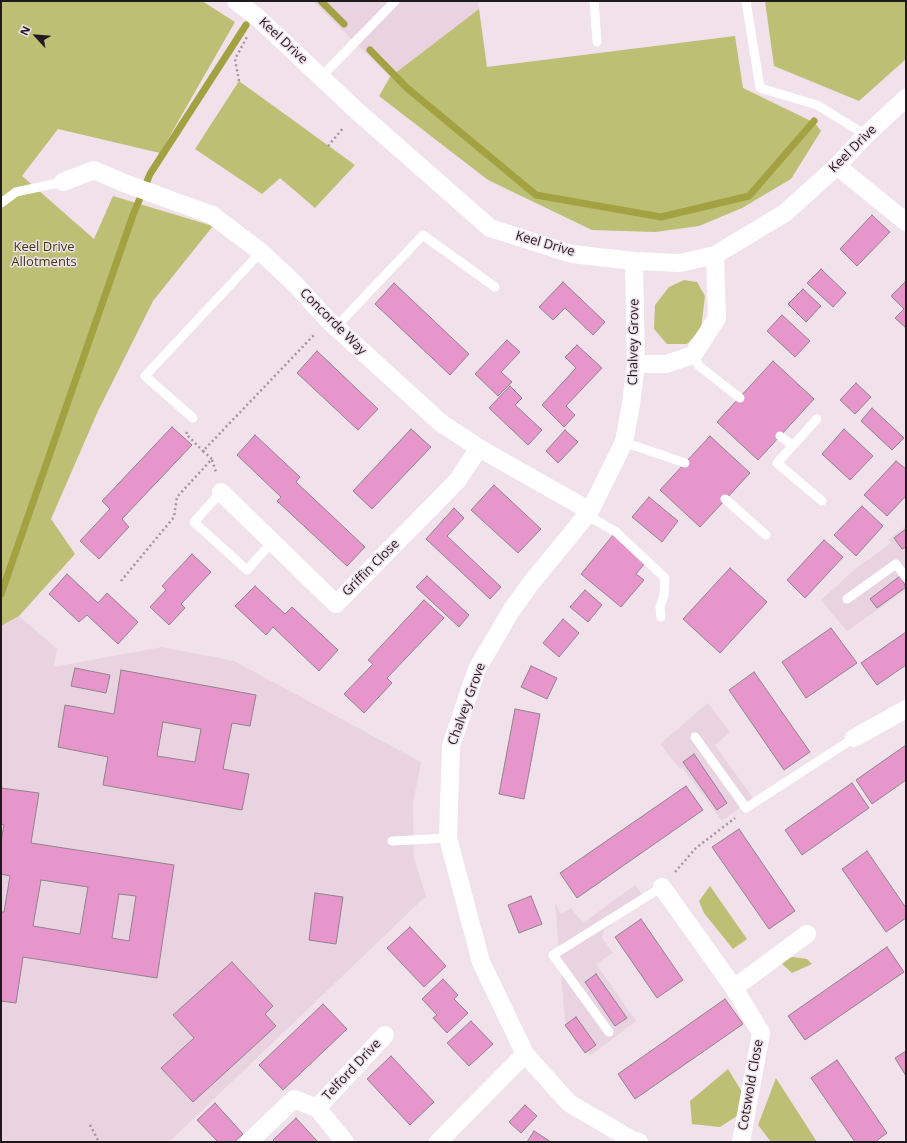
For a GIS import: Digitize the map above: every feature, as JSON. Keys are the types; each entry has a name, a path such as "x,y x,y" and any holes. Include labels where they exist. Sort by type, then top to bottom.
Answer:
{"street":[{"name":"Keel Drive","path":"236,1 257,17 321,78 490,228 572,254 634,261 680,263 715,254 785,213 837,166 866,135 906,98"},
{"path":"837,166 906,222"},
{"name":"Concorde Way","path":"63,182 94,170 124,183 212,215 261,252 295,284 332,323 441,423 479,448 589,513"},
{"path":"636,364 666,364 692,355 717,318 715,254"},
{"name":"Chalvey Grove","path":"634,261 636,364 624,442 589,513 532,583 512,611 477,669 451,746 448,838 481,962 525,1054 569,1103 632,1140 639,1142"},
{"name":"Griffin Close","path":"221,492 336,604 457,481 479,448"},
{"path":"854,738 906,709"},
{"name":"Cotswold Close","path":"662,887 734,988 761,1033 741,1142"},
{"path":"734,988 807,934"},
{"name":"Telford Drive","path":"345,1142 317,1108 385,1035"},
{"path":"438,1142 525,1054"},
{"path":"248,1142 294,1099 317,1108"}],"lane":[{"path":"321,78 395,1"},
{"path":"594,1 597,42"},
{"path":"746,1 760,88 816,105 866,135"},
{"path":"1,203 16,192 63,182"},
{"path":"332,323 423,235 495,287"},
{"path":"193,418 146,376 261,252"},
{"path":"692,355 699,366 740,398"},
{"path":"817,419 777,463 822,501"},
{"path":"780,436 792,445"},
{"path":"624,442 685,463"},
{"path":"221,492 194,522 247,570 272,542"},
{"path":"725,499 766,535"},
{"path":"589,513 616,532 666,578 664,595 660,607 660,617"},
{"path":"848,599 896,564 903,565 906,578"},
{"path":"695,737 746,808 854,738"},
{"path":"392,841 448,838"},
{"path":"610,1032 553,955 662,887"}],"path":[{"path":"240,81 235,59 257,17"},
{"path":"121,580 174,517 177,497 212,459 203,451 332,323"},
{"path":"662,887 696,848 733,820 746,808"},
{"path":"90,1125 99,1142"}],"shaded area":[{"path":"313,1 478,1 479,9 390,77"},
{"path":"906,525 906,590 847,631 821,600 855,569 891,543 888,540"},
{"path":"19,616 57,649 53,667 162,647 234,661 421,762 413,804 414,858 426,896 169,1142 1,1142 1,626"},
{"path":"708,703 730,732 715,745 753,798 722,821 682,767 680,769 660,744"},
{"path":"635,885 645,899 604,930 602,938 613,953 596,964 636,1021 590,1056 565,1021 555,902 561,914 571,908 583,923"}],"green space":[{"name":"Keel Drive Allotments","path":"1,1 202,1 235,22 160,153 58,129 22,176 94,239 113,196 213,226 153,301 98,411 51,519 75,554 19,616 1,626"},
{"path":"765,1 906,1 906,59 859,101 774,66"},
{"path":"479,9 487,67 735,36 743,88 815,123 821,131 791,179 742,208 699,226 655,232 592,230 488,180 379,96 390,77"},
{"path":"239,81 355,165 315,208 280,178 262,194 195,149"},
{"path":"684,280 697,282 705,296 701,329 687,344 667,344 654,329 655,305 669,287"},
{"path":"710,886 747,939 733,949 704,913 699,901"},
{"path":"793,957 807,959 812,964 792,973 779,961"},
{"path":"728,1069 742,1092 737,1116 720,1127 692,1124 690,1101"},
{"path":"776,1078 817,1142 771,1142 758,1125"}],"building":[{"path":"872,215 890,232 857,266 840,249"},
{"path":"821,269 846,293 833,307 807,283"},
{"path":"563,282 605,322 593,335 565,308 553,320 539,307"},
{"path":"905,282 906,328 895,318 904,309 891,296"},
{"path":"394,283 469,354 450,375 375,304"},
{"path":"803,289 821,306 806,322 788,304"},
{"path":"782,315 810,341 795,357 767,331"},
{"path":"507,340 520,352 501,372 512,382 498,396 475,374"},
{"path":"577,345 602,368 566,406 575,415 564,427 542,405 576,368 565,357"},
{"path":"317,351 378,409 358,430 297,373"},
{"path":"773,361 814,399 758,460 717,422"},
{"path":"856,383 871,397 855,414 840,400"},
{"path":"510,386 522,398 515,405 542,430 528,445 489,408"},
{"path":"872,408 904,438 892,450 861,421"},
{"path":"172,427 192,445 122,519 129,527 99,559 80,541 110,509 102,501"},
{"path":"411,429 431,447 372,509 353,491"},
{"path":"844,429 873,456 850,480 822,454"},
{"path":"565,430 578,442 558,463 546,451"},
{"path":"255,435 300,477 296,482 365,547 347,566 277,501 281,497 237,455"},
{"path":"710,436 750,473 700,527 660,490"},
{"path":"896,461 906,469 906,496 887,516 864,495"},
{"path":"494,485 541,529 518,553 471,510"},
{"path":"649,497 678,521 662,542 632,517"},
{"path":"862,506 883,526 856,556 834,535"},
{"path":"454,508 464,518 447,536 501,587 490,599 426,539"},
{"path":"906,529 906,547 902,549 894,538"},
{"path":"614,534 646,562 636,574 644,580 621,607 581,574"},
{"path":"824,540 843,557 805,598 787,580"},
{"path":"192,554 211,572 181,604 185,608 169,625 150,607 166,590 162,586"},
{"path":"730,568 767,602 720,653 683,619"},
{"path":"67,574 98,603 107,593 138,622 118,644 87,615 79,622 49,594"},
{"path":"427,576 469,615 459,627 416,587"},
{"path":"900,576 906,587 877,608 870,599"},
{"path":"255,586 285,614 292,607 338,650 319,671 273,627 266,635 235,606"},
{"path":"585,590 602,605 588,622 570,607"},
{"path":"424,600 444,618 387,678 392,683 364,713 344,694 373,664 368,660"},
{"path":"563,619 579,633 559,657 543,643"},
{"path":"831,628 857,663 806,698 782,662"},
{"path":"906,632 906,665 877,685 861,663"},
{"path":"531,666 557,678 547,699 521,687"},
{"path":"75,668 110,675 106,693 71,686"},
{"path":"121,670 256,695 250,726 232,723 223,769 249,774 242,810 103,785 108,757 58,747 65,705 114,714","holes":["163,722 201,729 195,762 157,756"]},
{"path":"754,672 810,752 784,770 729,690"},
{"path":"515,709 540,714 524,799 499,794"},
{"path":"906,745 906,780 872,804 856,780"},
{"path":"694,754 727,803 717,810 683,762"},
{"path":"852,783 869,808 802,855 785,830"},
{"path":"686,786 703,810 577,898 560,873"},
{"path":"1,788 39,793 31,843 174,865 157,978 23,957 16,1003 1,1001 1,912 4,912 10,876 1,874 1,842 4,825 1,824","holes":["41,880 88,887 80,934 33,926","119,894 136,896 129,941 112,938"]},
{"path":"739,829 795,911 769,929 712,847"},
{"path":"867,851 906,908 906,918 886,932 842,869"},
{"path":"315,893 343,897 336,944 309,940"},
{"path":"531,896 542,924 519,933 508,905"},
{"path":"641,919 683,980 657,998 615,937"},
{"path":"410,927 446,966 424,987 387,948"},
{"path":"887,947 904,972 805,1040 788,1016"},
{"path":"232,962 273,1006 265,1014 276,1026 193,1102 161,1068 194,1038 173,1015"},
{"path":"596,974 627,1018 615,1026 585,982"},
{"path":"443,979 458,995 454,999 468,1013 447,1033 433,1018 437,1015 422,999"},
{"path":"725,999 743,1024 635,1099 618,1074"},
{"path":"323,1004 347,1029 283,1090 259,1065"},
{"path":"576,1017 596,1045 585,1053 565,1025"},
{"path":"471,1021 493,1044 469,1066 447,1043"},
{"path":"906,1051 906,1076 895,1058"},
{"path":"391,1056 434,1102 410,1125 367,1079"},
{"path":"837,1060 887,1133 875,1142 855,1142 811,1078"},
{"path":"215,1103 243,1134 234,1142 218,1142 197,1120"},
{"path":"525,1105 537,1116 521,1133 509,1122"},
{"path":"296,1118 318,1142 275,1142 273,1140"},
{"path":"534,1131 551,1142 527,1142"}],"waterway":[{"path":"321,1 344,24"},
{"path":"1,594 133,215 150,174 246,25"},
{"path":"370,50 407,88 536,195 661,217 749,196 814,121"}]}
